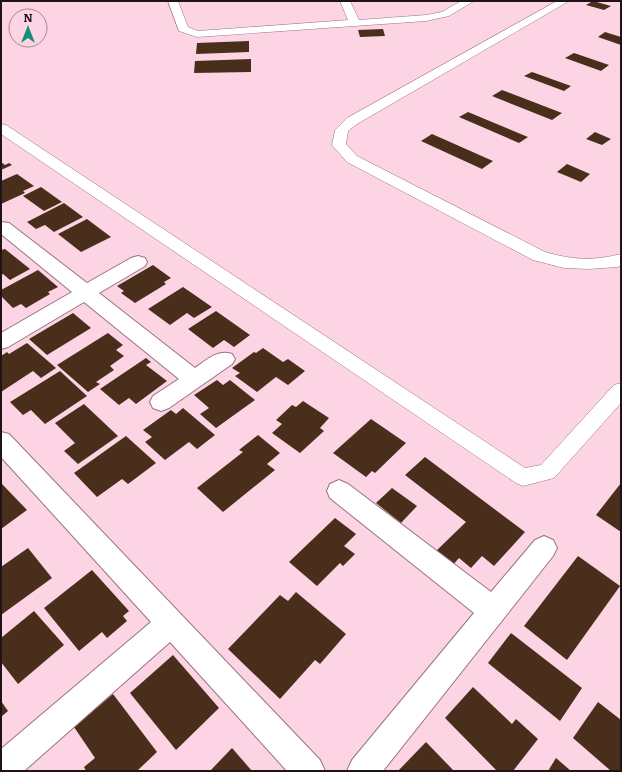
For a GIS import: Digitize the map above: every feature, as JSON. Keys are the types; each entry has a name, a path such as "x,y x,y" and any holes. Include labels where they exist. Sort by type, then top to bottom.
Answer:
{"street":[{"path":"3,227 194,379"},
{"path":"1,342 138,262"},
{"path":"161,402 224,359"},
{"path":"1,441 309,771"},
{"path":"339,491 493,611"},
{"path":"362,771 544,548"},
{"path":"1,770 171,623"}],"lane":[{"path":"173,1 183,29 197,34 426,18 444,14 469,1"},
{"path":"345,1 355,23"},
{"path":"564,1 352,120 342,130 339,145 352,159 539,256 564,264 617,262 621,259"},
{"path":"1,128 493,459 523,477 547,472 621,390"}],"building":[{"path":"593,1 611,6 604,10 586,5"},
{"path":"383,29 385,36 360,37 358,30"},
{"path":"605,32 621,37 621,45 598,37"},
{"path":"249,41 249,52 196,54 197,43"},
{"path":"574,53 609,65 601,71 565,58"},
{"path":"251,59 251,72 194,73 195,61"},
{"path":"532,72 571,86 564,91 524,76"},
{"path":"502,90 562,113 552,120 492,96"},
{"path":"468,112 528,137 519,143 459,117"},
{"path":"595,132 611,139 602,145 586,139"},
{"path":"432,134 493,161 482,169 421,141"},
{"path":"1,162 5,165 9,163 12,165 1,170"},
{"path":"567,164 590,174 581,182 557,172"},
{"path":"17,174 34,186 23,191 25,193 1,204 1,181"},
{"path":"41,187 62,202 44,211 23,196"},
{"path":"64,203 83,217 54,232 45,225 36,229 27,222"},
{"path":"87,219 111,237 81,252 58,234"},
{"path":"5,249 30,269 10,280 3,274 1,275 1,250"},
{"path":"153,265 171,278 164,282 166,284 135,303 121,293 124,291 117,286"},
{"path":"38,270 58,287 48,292 50,294 26,308 21,304 13,308 1,296 1,290"},
{"path":"183,287 212,307 194,318 187,313 170,325 148,309"},
{"path":"216,311 250,335 234,347 224,340 213,348 188,329"},
{"path":"73,313 91,328 47,355 29,339"},
{"path":"108,333 123,345 116,350 124,356 110,366 114,370 96,382 100,384 88,392 57,365"},
{"path":"27,343 56,368 41,378 33,371 1,392 1,356 7,352 9,354"},
{"path":"263,348 283,362 288,359 305,371 288,385 276,377 257,392 235,376 240,373 232,368 254,352 256,353"},
{"path":"146,358 151,362 146,365 167,381 136,404 129,398 119,405 100,389"},
{"path":"60,371 87,396 45,424 31,410 23,415 10,402"},
{"path":"217,380 223,385 230,380 255,400 216,428 200,414 209,408 194,395"},
{"path":"303,401 329,418 320,428 324,431 300,453 272,433 282,424 276,420 292,405 296,407"},
{"path":"84,404 118,436 78,464 64,451 75,443 55,423"},
{"path":"183,408 215,435 197,449 189,442 165,460 145,442 152,437 143,430 171,410 176,414"},
{"path":"371,419 406,443 375,473 372,471 366,477 333,453"},
{"path":"258,435 280,453 267,464 275,470 223,512 197,488 243,452 239,450"},
{"path":"126,436 156,463 128,484 122,479 97,497 74,473"},
{"path":"425,457 525,532 494,566 482,556 471,568 459,558 451,567 434,553 466,522 405,475"},
{"path":"1,483 27,510 1,529"},
{"path":"621,483 621,532 596,515"},
{"path":"392,488 417,506 401,523 376,503"},
{"path":"335,518 356,534 344,546 355,554 343,566 340,563 317,586 289,562"},
{"path":"28,548 52,578 1,615 1,567"},
{"path":"578,556 620,586 567,660 524,626"},
{"path":"92,570 129,611 123,616 127,621 107,638 102,632 79,651 44,608"},
{"path":"296,592 346,634 320,664 315,660 280,699 228,649 280,595 288,601"},
{"path":"34,611 64,645 18,684 1,662 1,638"},
{"path":"511,633 582,688 560,721 488,663"},
{"path":"173,655 219,708 176,750 130,693"},
{"path":"473,687 512,724 516,719 538,739 513,771 497,771 445,718"},
{"path":"113,694 157,752 137,771 86,771 84,767 95,758 74,727"},
{"path":"1,701 8,711 1,717"},
{"path":"598,702 621,720 621,771 611,771 573,738"},
{"path":"426,742 454,771 398,771"},
{"path":"232,748 252,771 210,771"},
{"path":"556,758 571,771 548,771"}]}
